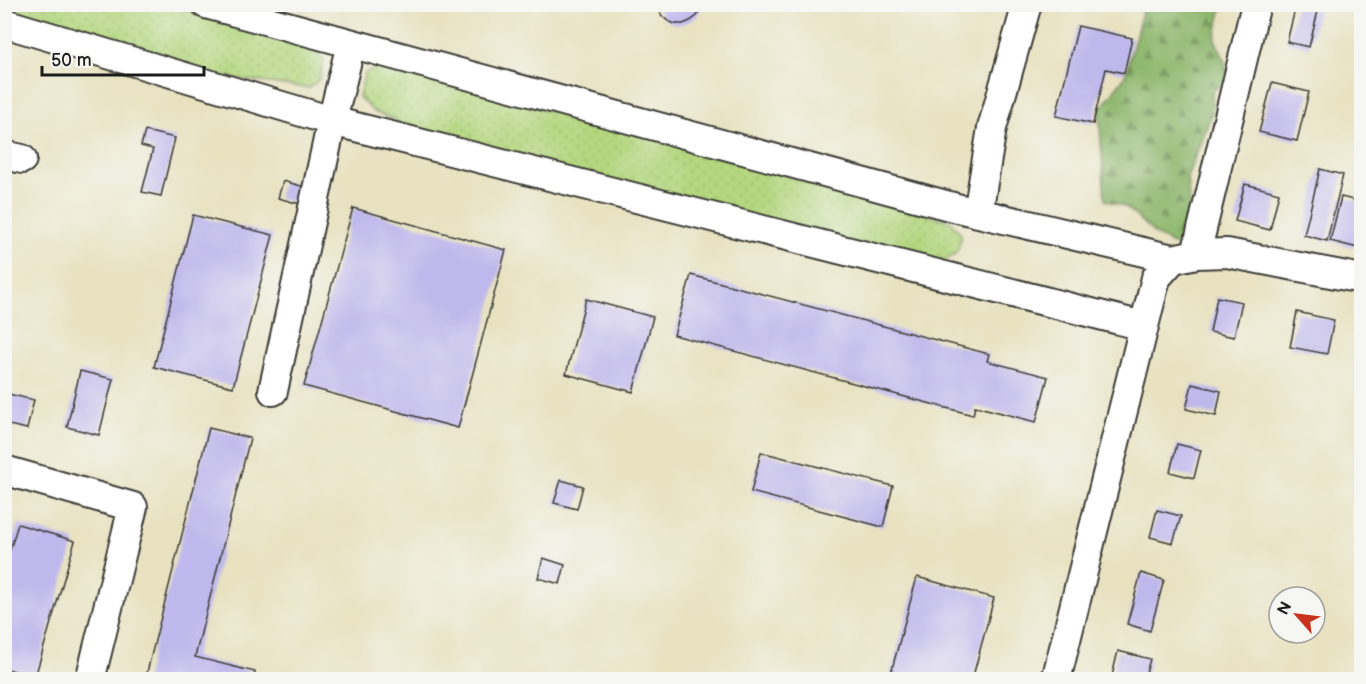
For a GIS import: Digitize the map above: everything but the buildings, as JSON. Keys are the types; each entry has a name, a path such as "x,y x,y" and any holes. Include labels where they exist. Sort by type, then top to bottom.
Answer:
{"street":[{"path":"206,4 978,213 1184,256 1227,253 1362,279"},
{"path":"978,213 992,128 1027,4"},
{"path":"1056,680 1156,278 1184,256 1256,4"},
{"path":"4,23 332,121 1143,326"},
{"path":"273,392 351,44"},
{"path":"4,470 133,507 90,680"}],"green space":[{"path":"4,5 166,5 312,46 324,61 319,79 309,88 206,75 5,13"},
{"path":"1144,5 1222,5 1215,40 1224,58 1229,80 1212,91 1212,113 1187,177 1192,237 1174,245 1156,235 1126,207 1105,200 1099,111 1125,76"},
{"path":"382,67 399,69 950,221 961,234 959,246 955,254 937,264 410,131 396,120 374,112 359,97 365,73"}]}
